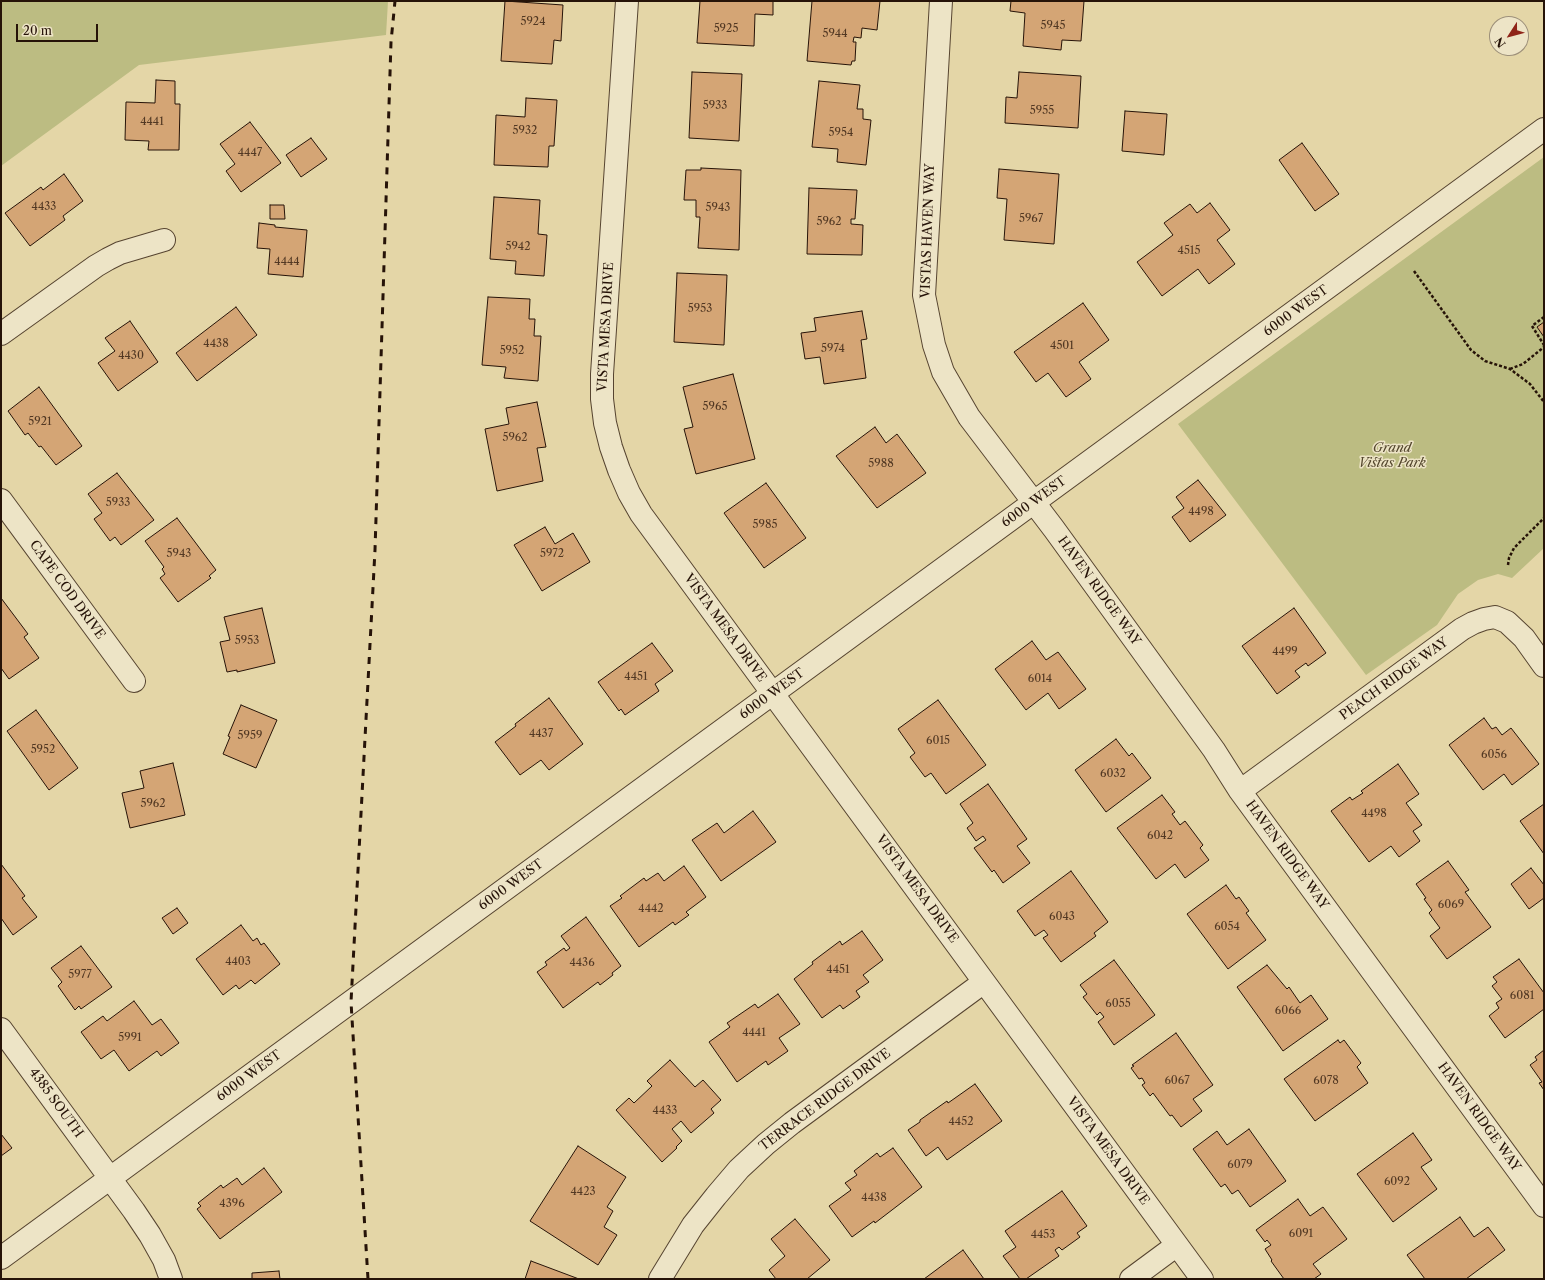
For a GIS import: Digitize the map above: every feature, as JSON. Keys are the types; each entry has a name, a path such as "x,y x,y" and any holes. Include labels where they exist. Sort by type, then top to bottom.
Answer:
{"street":[{"name":"VISTA MESA DRIVE","path":"627,1 602,374 602,399 605,423 610,447 618,470 641,514 1202,1279"},
{"name":"VISTAS HAVEN WAY","path":"941,1 924,295 934,345 946,377 970,417 1033,503"},
{"name":"6000 WEST","path":"1,1258 1544,129"},
{"path":"1,334 108,259 120,253 164,240"},
{"name":"CAPE COD DRIVE","path":"1,500 134,681"},
{"name":"HAVEN RIDGE WAY","path":"1033,503 1054,529 1210,743 1240,791 1544,1206"},
{"name":"PEACH RIDGE WAY","path":"1240,791 1472,623 1495,617 1506,622 1524,638 1544,666"},
{"name":"TERRACE RIDGE DRIVE","path":"660,1279 693,1225 711,1202 739,1169 766,1144 792,1123 984,982"},
{"name":"4385 SOUTH","path":"1,1029 150,1235 164,1260 171,1279"},
{"path":"1131,1279 1177,1245"}],"path":[{"path":"1414,271 1471,350 1485,361 1510,369 1530,384 1544,402"},
{"path":"1510,369 1523,364 1544,346 1532,326 1544,317"},
{"path":"1508,565 1509,558 1514,548 1544,518"}],"green space":[{"path":"1,1 388,1 386,35 139,65 1,166"},
{"name":"Grand Vistas Park","path":"1544,157 1544,548 1512,578 1498,574 1478,580 1458,594 1437,625 1366,675 1178,424"}],"building":[{"path":"505,1 563,5 561,41 554,40 552,64 501,61"},
{"path":"700,1 773,1 773,15 755,14 754,46 697,43"},
{"path":"812,1 880,1 877,30 862,28 861,38 854,37 853,42 856,42 855,61 852,61 851,65 807,61"},
{"path":"1011,1 1084,1 1081,41 1062,40 1061,50 1023,46 1025,13 1010,11"},
{"path":"692,72 742,74 739,141 689,138"},
{"path":"1019,72 1081,76 1078,128 1005,123 1006,97 1017,98"},
{"path":"156,80 175,81 175,104 180,104 179,150 148,150 149,141 125,140 126,102 155,103"},
{"path":"819,81 860,85 857,109 863,109 863,119 871,120 866,165 837,162 838,149 812,147"},
{"path":"526,98 557,100 554,146 549,146 548,167 494,165 496,115 525,117"},
{"path":"1125,111 1167,114 1164,155 1122,151"},
{"path":"250,122 281,163 241,192 226,171 235,164 220,144"},
{"path":"311,138 327,159 301,177 286,155"},
{"path":"1302,143 1339,194 1315,211 1279,160"},
{"path":"701,168 741,170 739,250 698,248 700,217 696,217 696,200 684,200 686,170 701,170"},
{"path":"999,169 1059,174 1054,244 1004,240 1007,199 997,198"},
{"path":"64,174 83,201 63,216 65,220 30,246 5,213 41,187 43,190"},
{"path":"809,188 857,190 855,219 851,219 851,224 863,225 862,255 807,254"},
{"path":"494,197 540,200 538,234 547,235 544,276 515,274 516,261 490,259"},
{"path":"1210,203 1230,230 1217,240 1235,264 1209,284 1198,269 1162,296 1137,262 1173,235 1164,223 1190,204 1197,213"},
{"path":"270,205 284,205 285,219 270,219"},
{"path":"259,223 275,225 275,227 307,230 303,277 268,274 270,249 257,248"},
{"path":"677,273 727,275 724,345 674,342"},
{"path":"488,297 530,299 529,319 535,319 534,336 541,336 538,381 504,378 506,367 482,365"},
{"path":"1083,303 1109,340 1079,362 1091,379 1066,397 1048,373 1036,382 1014,352"},
{"path":"236,307 257,335 197,381 176,353"},
{"path":"862,311 867,339 861,340 866,378 824,384 820,357 805,359 801,333 816,331 814,318"},
{"path":"130,321 158,362 118,391 98,363 115,351 105,338"},
{"path":"1544,322 1544,337 1537,327"},
{"path":"733,374 755,459 696,474 684,429 693,427 683,387"},
{"path":"39,387 82,446 56,465 41,446 39,447 28,433 25,435 8,411"},
{"path":"537,402 546,447 537,448 543,481 497,491 485,429 509,424 506,408"},
{"path":"875,427 886,443 897,434 926,473 877,508 836,456"},
{"path":"117,473 154,520 121,545 115,537 110,541 94,519 102,513 88,494"},
{"path":"1198,480 1226,515 1190,542 1172,517 1184,508 1176,497"},
{"path":"766,483 806,538 764,568 724,513"},
{"path":"177,518 216,570 209,576 211,578 178,602 160,578 165,574 162,569 164,567 145,541"},
{"path":"545,527 555,544 573,533 590,562 542,591 514,545"},
{"path":"1,598 28,634 24,637 39,658 9,679 1,668"},
{"path":"262,608 275,663 237,672 237,670 227,672 220,642 230,640 224,617"},
{"path":"1294,608 1326,653 1308,666 1306,663 1295,671 1300,677 1277,694 1242,646"},
{"path":"1032,641 1046,660 1058,652 1086,689 1059,709 1048,693 1026,710 995,669"},
{"path":"652,643 673,671 655,684 659,691 625,715 621,709 619,711 598,682"},
{"path":"549,698 583,744 549,770 541,760 520,775 495,742 516,726 515,724"},
{"path":"938,700 986,765 946,794 931,773 925,777 910,757 915,753 898,729"},
{"path":"241,705 277,720 256,768 223,754 230,737 228,736"},
{"path":"36,710 78,768 49,790 7,731"},
{"path":"1484,718 1492,729 1496,727 1502,735 1511,728 1539,764 1512,785 1504,774 1483,790 1449,745"},
{"path":"1116,739 1129,756 1132,753 1151,778 1106,812 1075,770"},
{"path":"173,763 185,815 130,828 122,793 144,788 140,771"},
{"path":"1398,764 1419,794 1406,803 1422,825 1413,831 1420,841 1399,857 1391,846 1369,862 1331,811 1350,797 1352,800 1363,793 1361,791"},
{"path":"988,784 1027,839 1017,846 1030,863 1003,883 994,870 992,872 974,848 986,840 983,836 976,841 967,828 973,823 960,804"},
{"path":"1162,795 1175,812 1172,814 1180,825 1185,821 1203,845 1200,848 1209,860 1185,878 1175,864 1156,879 1117,828"},
{"path":"1544,804 1544,854 1520,821"},
{"path":"753,811 776,842 721,881 692,840 717,823 724,833"},
{"path":"1448,861 1469,890 1465,892 1491,927 1447,959 1430,936 1440,928 1429,913 1432,910 1416,884"},
{"path":"1,864 25,896 22,898 37,917 13,935 1,918"},
{"path":"684,866 706,897 686,912 689,915 675,925 673,922 639,947 610,906 622,898 620,896 644,878 646,881 658,873 664,881"},
{"path":"1531,868 1544,885 1544,898 1529,909 1511,884"},
{"path":"1071,871 1108,922 1094,933 1096,936 1061,962 1043,938 1048,935 1044,930 1035,936 1017,911"},
{"path":"1226,885 1236,899 1239,897 1249,911 1246,913 1266,940 1228,969 1187,914"},
{"path":"177,908 188,923 173,934 162,918"},
{"path":"586,917 621,966 612,973 613,975 600,985 598,982 563,1008 537,972 547,965 545,962 564,948 566,951 570,948 561,936"},
{"path":"241,925 253,941 257,938 261,945 264,943 280,964 255,984 251,980 239,989 236,985 223,995 196,959"},
{"path":"862,931 883,960 863,975 869,982 856,991 860,997 843,1009 840,1005 822,1018 794,979 813,964 812,962 840,941 842,945"},
{"path":"81,946 112,987 81,1009 79,1006 75,1010 58,986 62,982 51,968"},
{"path":"1519,959 1544,993 1544,1009 1505,1038 1489,1016 1499,1008 1496,1003 1502,999 1492,986 1497,982 1493,977"},
{"path":"1114,960 1155,1015 1114,1045 1098,1022 1104,1017 1100,1012 1097,1015 1083,997 1087,994 1080,985"},
{"path":"1267,965 1287,989 1289,987 1300,1003 1311,995 1328,1019 1283,1051 1237,987"},
{"path":"778,994 800,1024 779,1038 788,1051 768,1065 766,1061 737,1082 709,1042 730,1027 727,1023 755,1004 758,1008"},
{"path":"134,1001 152,1025 161,1019 179,1043 161,1056 157,1051 129,1071 114,1050 101,1059 81,1032 103,1016 107,1021"},
{"path":"1176,1033 1213,1085 1193,1099 1202,1111 1181,1127 1172,1115 1170,1116 1153,1093 1150,1096 1142,1085 1145,1083 1142,1078 1139,1079 1131,1068 1134,1066 1132,1065"},
{"path":"1338,1040 1340,1043 1344,1040 1361,1063 1357,1067 1368,1083 1315,1121 1284,1079"},
{"path":"1544,1050 1544,1090 1539,1083 1542,1082 1530,1065 1537,1060 1535,1057"},
{"path":"670,1060 695,1087 703,1080 721,1100 711,1109 714,1113 691,1133 681,1121 672,1129 682,1141 676,1147 677,1148 662,1162 616,1110 629,1098 634,1103 652,1086 647,1081"},
{"path":"975,1084 1002,1121 947,1160 938,1147 926,1156 908,1130 947,1101 948,1103"},
{"path":"1249,1129 1286,1181 1250,1207 1238,1190 1232,1194 1225,1184 1221,1187 1193,1149 1217,1131 1227,1145"},
{"path":"1413,1133 1432,1160 1421,1167 1437,1189 1393,1222 1357,1174"},
{"path":"1,1134 12,1148 1,1156"},
{"path":"578,1146 626,1177 607,1207 613,1211 604,1227 617,1235 598,1265 530,1221"},
{"path":"893,1148 922,1187 875,1223 874,1221 852,1237 829,1206 851,1190 845,1183 857,1175 854,1171 877,1153 880,1157"},
{"path":"264,1168 282,1192 220,1239 197,1209 201,1206 198,1203 221,1185 223,1188 237,1178 242,1185"},
{"path":"1062,1191 1087,1226 1077,1233 1080,1237 1062,1250 1059,1247 1055,1250 1059,1256 1026,1279 1020,1279 1003,1256 1016,1247 1005,1231"},
{"path":"1298,1199 1310,1216 1323,1207 1347,1239 1313,1264 1321,1274 1314,1279 1284,1279 1271,1261 1272,1260 1265,1249 1271,1245 1267,1240 1265,1242 1256,1230"},
{"path":"1460,1217 1474,1237 1488,1227 1505,1250 1466,1279 1425,1279 1407,1255"},
{"path":"795,1219 830,1260 807,1279 776,1279 769,1270 785,1256 771,1239"},
{"path":"963,1250 984,1279 924,1279"},
{"path":"531,1261 579,1279 525,1279"},
{"path":"279,1271 280,1279 252,1279 252,1273"}],"railway":[{"path":"368,1279 351,1002 375,550 391,42 395,1"}]}
